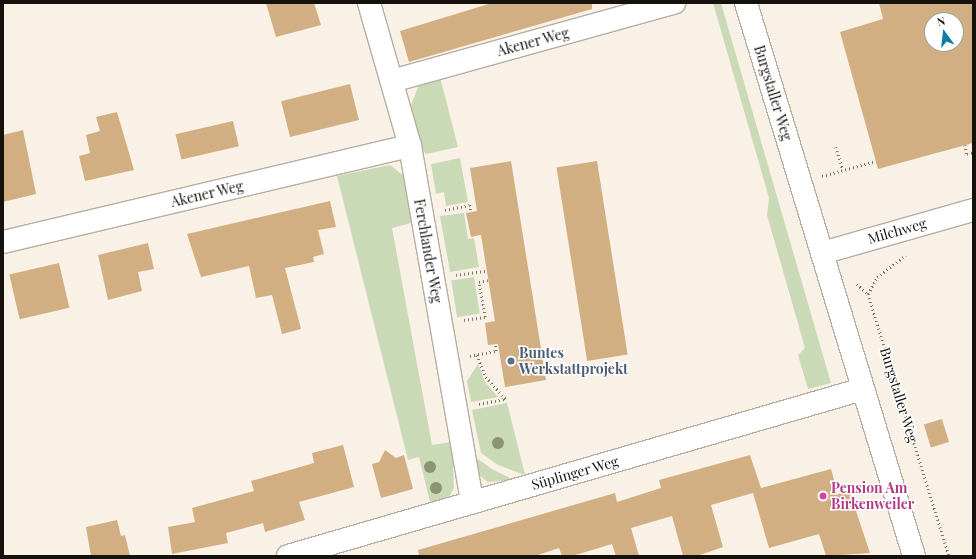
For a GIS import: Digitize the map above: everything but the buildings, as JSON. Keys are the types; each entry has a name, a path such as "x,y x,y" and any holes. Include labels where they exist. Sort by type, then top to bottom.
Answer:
{"street":[{"name":"Ferchlander Weg","path":"369,3 410,146 472,503"},
{"name":"Akener Weg","path":"392,81 674,3"},
{"name":"Burgstaller Weg","path":"746,3 914,556"},
{"name":"Akener Weg","path":"3,242 410,146"},
{"name":"Milchweg","path":"822,253 973,210"},
{"name":"Süplinger Weg","path":"288,556 863,389"}],"path":[{"path":"965,145 968,154 973,152"},
{"path":"836,147 843,170"},
{"path":"817,177 876,161"},
{"path":"453,208 470,205 471,212"},
{"path":"851,279 868,294 877,277 909,254"},
{"path":"469,273 486,271"},
{"path":"462,321 485,317 479,282 488,280"},
{"name":"Burgstaller Weg","path":"868,294 948,556"},
{"path":"482,354 496,351 495,344"},
{"path":"476,405 506,399 486,377 477,355"}],"green space":[{"path":"713,3 721,3 831,383 808,389 798,355 805,348 767,215 769,198"},
{"path":"439,73 458,147 426,154 420,147 411,105 419,85"},
{"path":"460,158 468,202 446,206 444,192 436,194 431,164"},
{"path":"390,165 405,177 415,222 392,228 432,445 452,442 454,488 446,502 431,506 419,457 408,460 337,176"},
{"path":"464,213 468,239 474,238 479,267 450,272 440,216"},
{"path":"474,277 480,314 457,317 451,281"},
{"path":"478,364 485,382 498,397 471,402 467,381"},
{"path":"507,403 525,475 498,465 481,453 472,410"},
{"path":"471,454 492,469 514,480 488,482 476,473"}],"place":[{"name":"Buntes Werkstattprojekt","path":"511,361"},
{"name":"Pension Am Birkenweiler","path":"823,496"}]}
